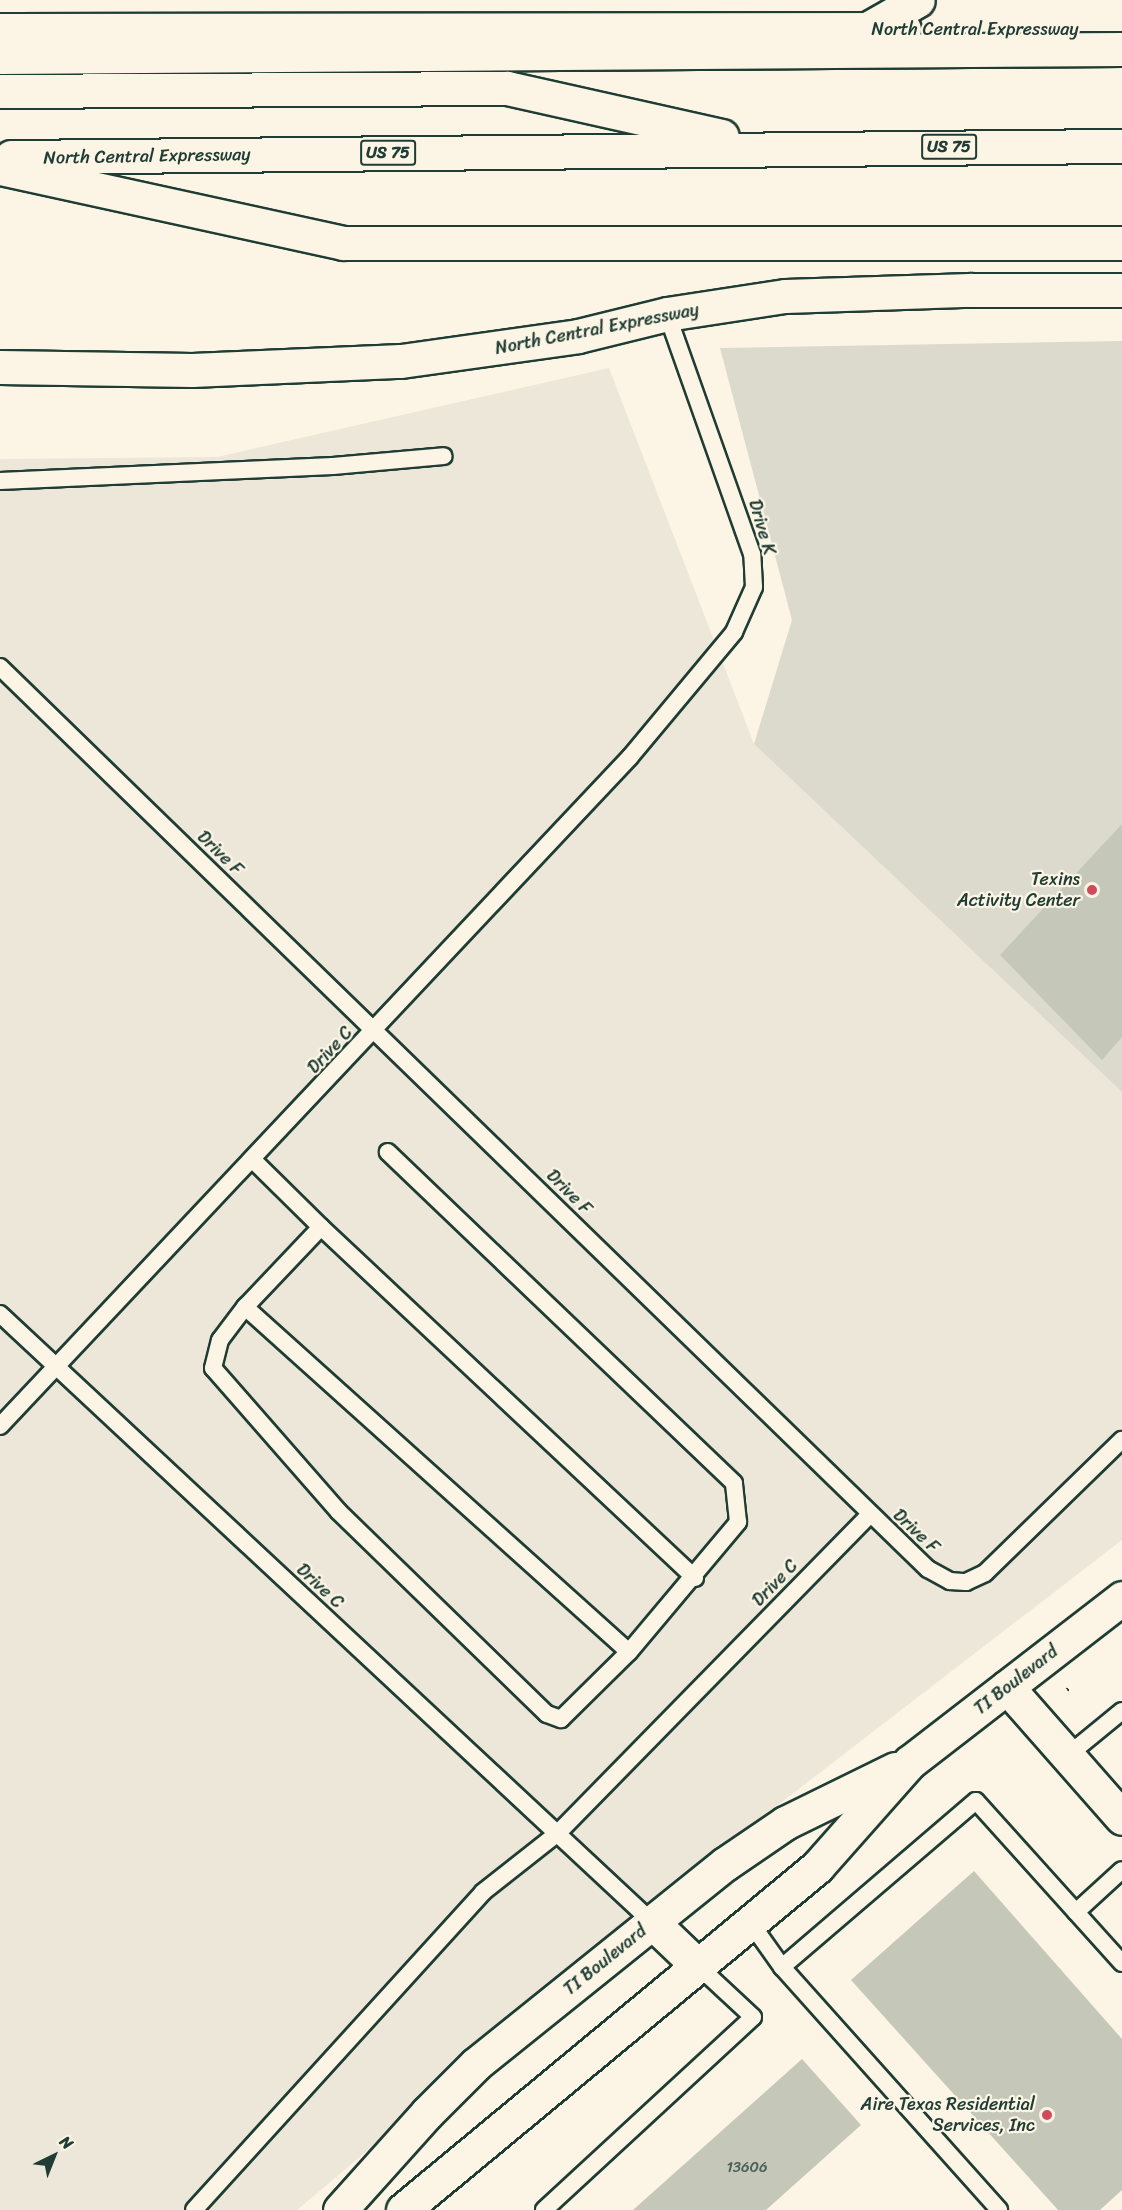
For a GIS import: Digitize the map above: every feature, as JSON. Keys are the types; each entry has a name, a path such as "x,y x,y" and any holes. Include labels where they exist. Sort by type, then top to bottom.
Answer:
{"main road":[{"path":"868,29 918,0"},
{"name":"North Central Expressway","path":"0,30 1122,30"},
{"path":"0,57 1122,49"},
{"path":"0,92 507,88 777,148"},
{"name":"North Central Expressway","path":"0,157 1122,146"},
{"path":"0,168 343,243 1122,243"},
{"name":"North Central Expressway","path":"8,362 192,370 401,361 578,336 667,314 785,296 970,290 1122,290"},
{"name":"TI Boulevard","path":"404,2210 696,1964 817,1867 910,1762 1122,1598"},
{"path":"1007,1687 1122,1818"},
{"name":"TI Boulevard","path":"340,2210 476,2064 652,1922 785,1823 910,1762"},
{"path":"652,1922 696,1964"}],"lane":[{"name":"Drive K","path":"630,757 734,632 754,587 752,554 667,314"},
{"path":"0,481 333,466 444,456"},
{"name":"Drive F","path":"0,667 376,1030 869,1515 928,1569 950,1581 966,1582 1004,1559 1122,1440"},
{"name":"Drive C","path":"0,1426 376,1030 630,757"},
{"path":"321,1227 245,1307 220,1340 213,1368 338,1511 547,1714 561,1719 629,1652 695,1578 738,1522 734,1483 388,1152"},
{"path":"253,1160 321,1227 695,1578"},
{"path":"245,1307 629,1652"},
{"name":"Drive C","path":"0,1314 652,1922"},
{"name":"Drive C","path":"558,1833 869,1515"},
{"path":"1067,1756 1122,1711"},
{"path":"782,1967 976,1802 1122,1963"},
{"path":"194,2210 483,1892 558,1833"},
{"path":"1076,1912 1122,1870"},
{"path":"750,1922 782,1967 999,2210"},
{"path":"544,2210 753,2018 696,1964"}],"shaded area":[{"path":"1122,341 1122,1092 754,744 792,620 720,348"},
{"path":"609,368 754,744 1122,1092 1122,1540 761,1818 297,2210 0,2210 0,459 217,457"}],"building":[{"name":"Texins Activity Center","path":"1122,824 1122,1037 1102,1060 1000,955"},
{"name":"Aire Texas Residential Services, Inc","path":"974,1871 1122,2039 1122,2190 1100,2210 1058,2210 851,1980"},
{"path":"802,2059 861,2125 766,2210 633,2210"}],"place":[{"name":"Texins Activity Center","path":"1092,890"},
{"name":"Aire Texas Residential Services, Inc","path":"1047,2115"}]}
